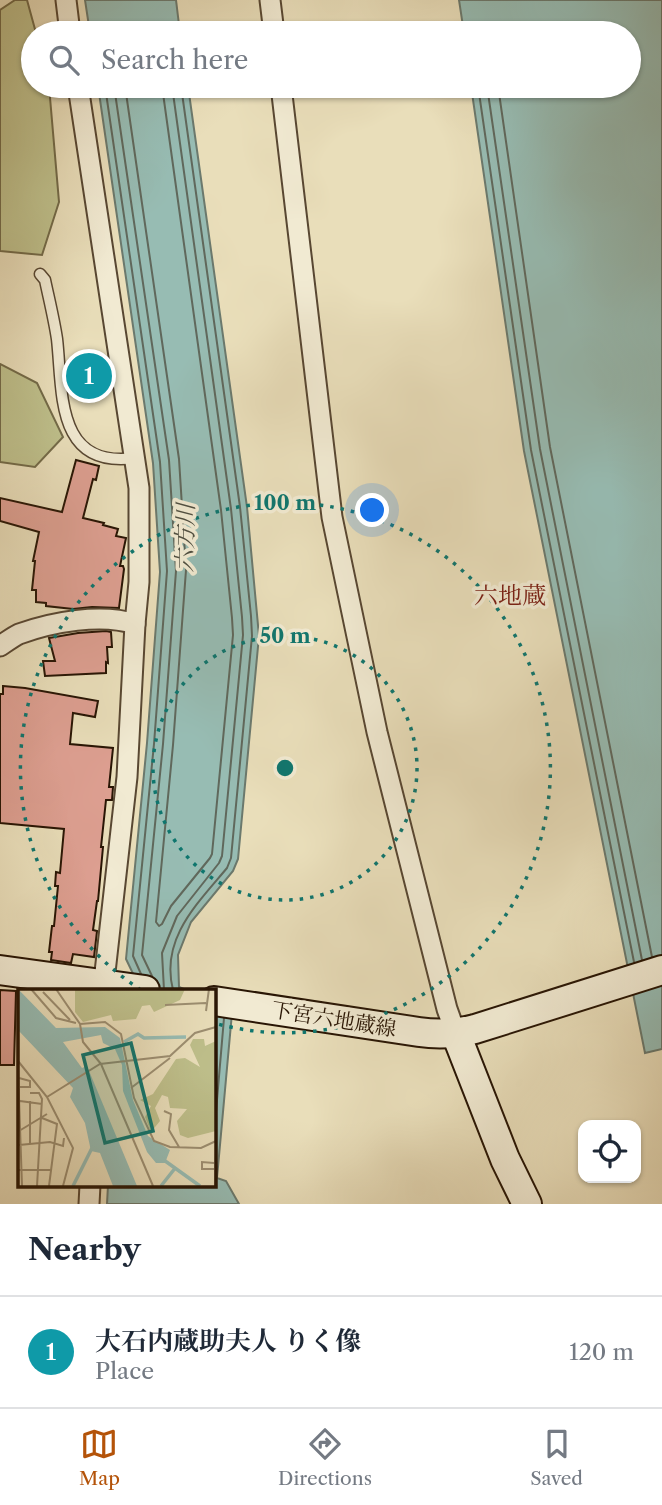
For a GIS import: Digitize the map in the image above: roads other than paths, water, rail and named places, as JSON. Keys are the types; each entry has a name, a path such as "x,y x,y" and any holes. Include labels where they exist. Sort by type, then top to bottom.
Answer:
{"main road":[{"path":"527,1204 505,1159 465,1032 662,970"},
{"path":"0,971 133,989"},
{"name":"下宮六地蔵線","path":"224,1003 430,1034 465,1032"}],"street":[{"path":"66,0 69,21"},
{"path":"270,0 273,21"},
{"path":"80,98 139,488 139,582 127,777 108,987"},
{"path":"282,98 332,517 377,732 447,1009 465,1032"},
{"path":"0,646 18,635 83,619 123,620 135,624"},
{"path":"89,1204 90,1186"}],"lane":[{"path":"40,274 45,280 57,337 61,400 74,437 78,443 107,459 135,458"}],"water":[{"path":"85,0 176,0 179,21 88,21"},
{"path":"459,0 662,0 662,1049 645,1053 524,451 473,98 641,98 641,21 462,21"},
{"name":"六方川","path":"100,98 190,98 247,507 259,636 238,859 233,871 191,922 178,955 179,987 184,989 130,989 137,982 126,959 160,572 153,463"},
{"path":"215,1004 232,1013 217,1178 226,1181 239,1204 107,1204 108,1186 215,1186"}],"place":[{"name":"大石内蔵助夫人 りく像","path":"89,376"}],"district":[{"name":"六地蔵","path":"510,595"}]}
